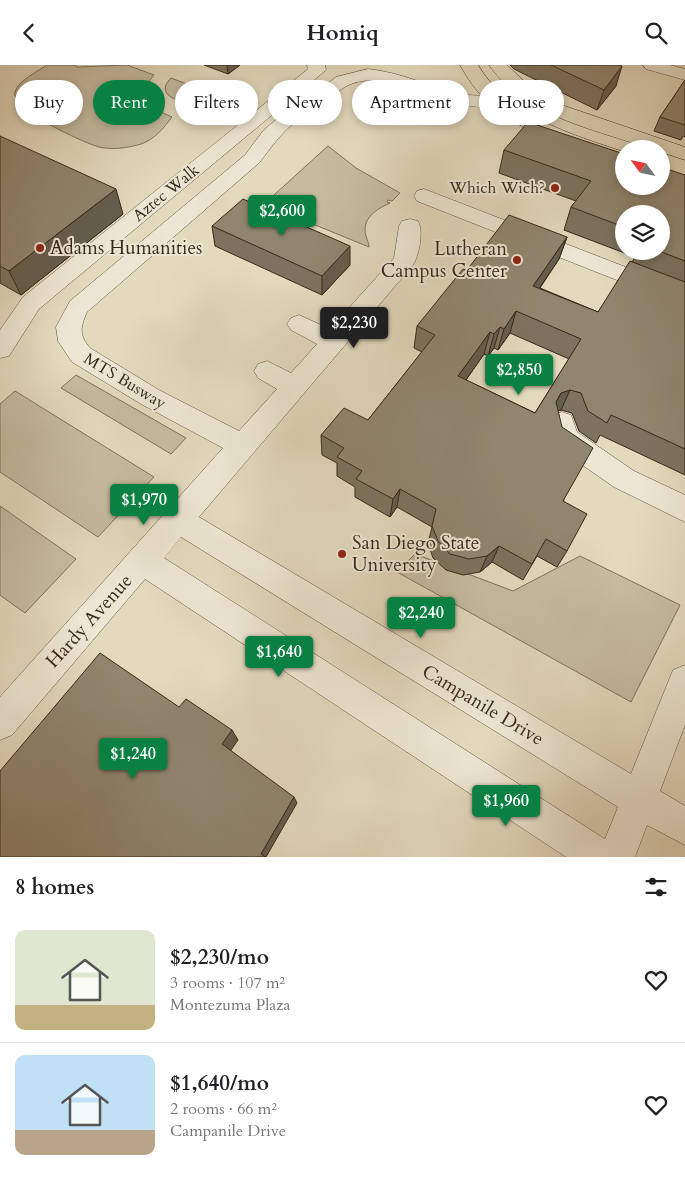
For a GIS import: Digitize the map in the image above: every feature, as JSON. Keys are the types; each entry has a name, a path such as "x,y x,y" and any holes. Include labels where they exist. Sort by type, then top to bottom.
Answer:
{"main road":[{"path":"468,65 474,78 479,83"},
{"path":"498,65 509,79 530,96 549,107 683,150"},
{"path":"536,125 615,155"}],"street":[{"name":"Aztec Walk","path":"0,349 30,303 317,70 316,65"},
{"path":"652,65 685,75"},
{"path":"680,65 685,65"},
{"name":"MTS Busway","path":"243,445 150,397 80,355 70,341 68,327 78,307 252,159 270,135 342,81 368,74 387,75 461,100 479,100"},
{"path":"424,196 685,299"},
{"name":"Hardy Avenue","path":"0,723 405,260 410,226"},
{"path":"299,324 334,342"},
{"path":"267,371 294,386"},
{"path":"562,423 565,437 624,479 685,509"},
{"name":"Campanile Drive","path":"179,519 685,827"},
{"path":"143,561 599,857"},
{"path":"616,857 685,682"}],"shaded area":[{"path":"47,65 73,65 78,67 127,65 154,75 150,80 93,80 93,125 165,125 165,114 172,117 162,129 155,136 146,142 125,147 99,147 52,125 83,125 83,80 25,80"},
{"path":"171,78 176,80 175,99 166,92 167,84"},
{"path":"328,146 356,168 400,193 392,201 388,200 387,202 390,203 375,211 368,219 365,230 369,247 264,204"},
{"path":"76,375 186,438 171,454 61,388"},
{"path":"15,391 154,477 98,537 0,472 0,404"},
{"path":"0,506 76,559 25,613 0,595"},
{"path":"415,554 513,591 580,556 680,605 631,702 397,572"}],"building":[{"path":"551,65 618,65 622,66 604,90"},
{"path":"685,80 685,125 660,117"},
{"path":"525,125 537,125 615,151 615,195 670,195 670,170 685,175 685,261 670,255 670,205 615,205 615,224 571,207 591,181 504,150"},
{"name":"Adams Humanities","path":"0,136 116,189 9,271 0,266"},
{"path":"243,199 350,246 322,276 212,226"},
{"path":"509,215 567,237 533,286 598,312 630,261 685,282 685,449 611,415 607,423 588,411 581,393 570,390 561,393 556,402 562,427 593,448 563,501 587,514 567,551 546,539 532,564 499,546 487,556 469,559 450,554 438,541 432,526 436,509 400,489 393,499 356,479 362,471 337,457 344,448 321,435 344,408 368,420 435,335 417,326 463,269 467,270","holes":["516,311 581,339 535,413 458,376 490,332 494,334 500,327 504,329"]},
{"path":"100,653 179,707 186,699 232,730 222,744 294,797 261,854 265,857 0,857 0,771"}],"place":[{"name":"Which Wich?","path":"555,188"},
{"name":"Adams Humanities","path":"40,248"},
{"name":"Lutheran Campus Center","path":"517,260"},
{"name":"San Diego State University","path":"342,554"}]}
